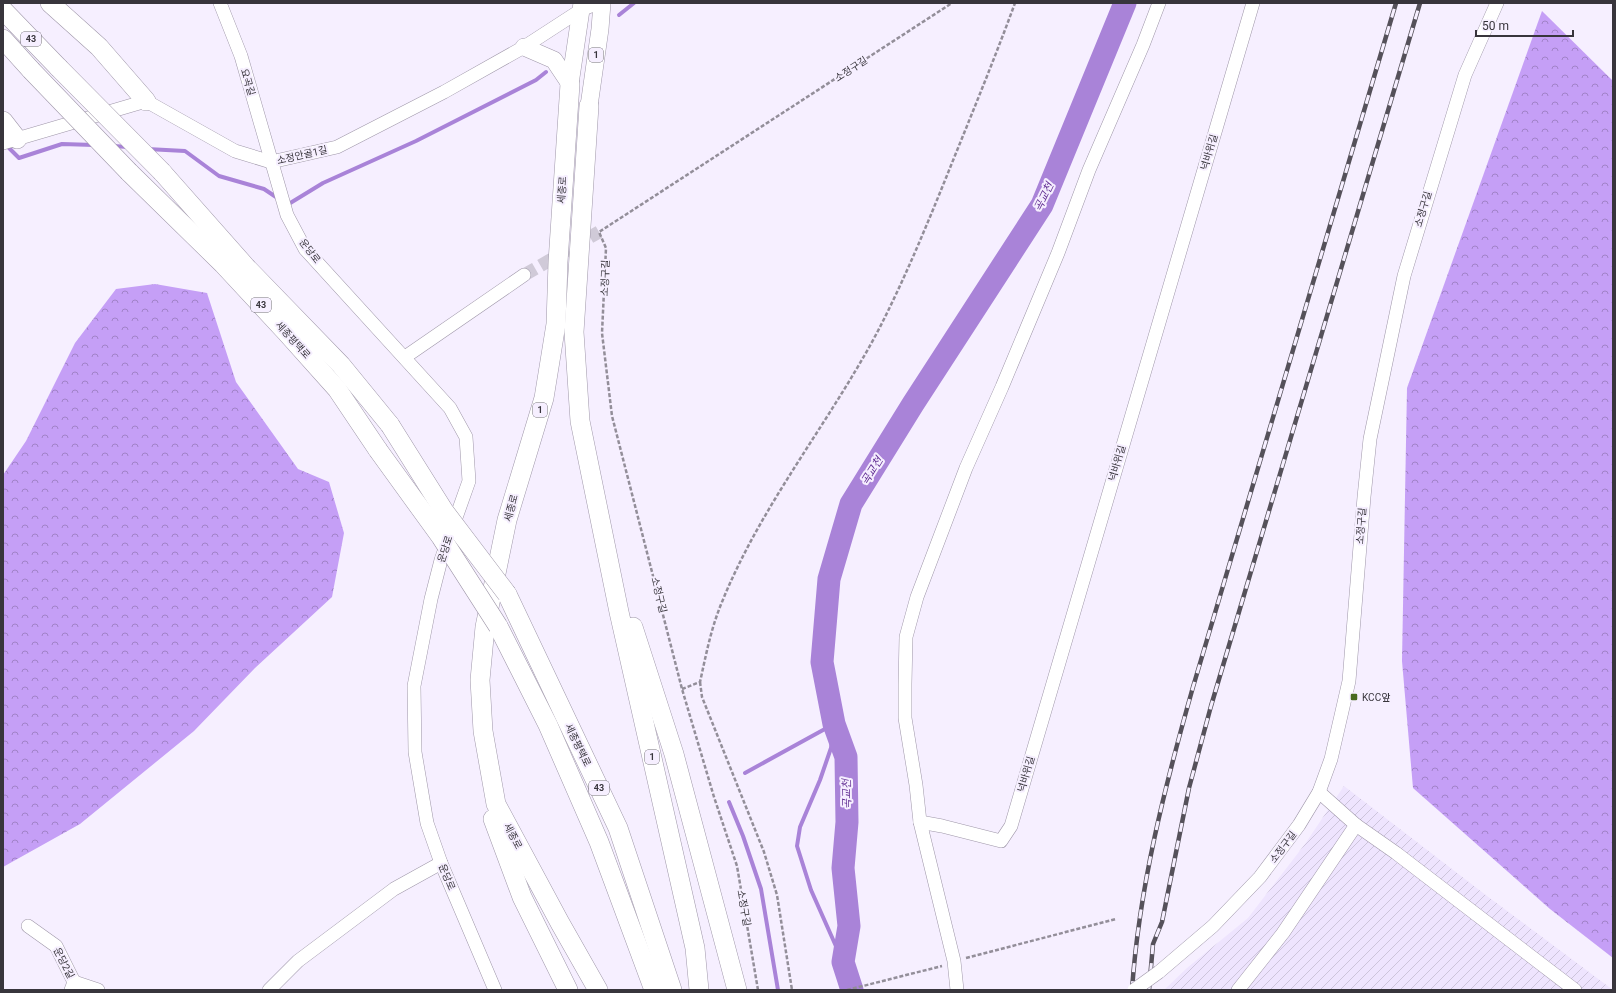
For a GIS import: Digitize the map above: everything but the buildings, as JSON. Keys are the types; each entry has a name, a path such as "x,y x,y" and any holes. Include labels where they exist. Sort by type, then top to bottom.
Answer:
{"highway":[{"path":"50,3 99,47 146,102"},
{"name":"세종평택로","path":"3,10 162,172 246,267 341,365 390,425 444,511 507,594 618,828 672,990"},
{"name":"세종평택로","path":"3,39 129,172 223,264 337,389 440,537 498,626 548,725 599,842 654,990"},
{"name":"세종로","path":"570,84 561,211 556,324 544,398 508,520 485,627 480,680 483,730 496,804 598,990"},
{"name":"1","path":"589,106 574,332 580,420 601,525 695,948 699,990"},
{"path":"3,121 10,141"},
{"path":"601,525 674,754 737,990"},
{"path":"483,730 487,804 522,897 568,990"}],"main road":[{"name":"1","path":"589,106 600,29 602,3"},
{"name":"세종로","path":"570,84 582,6"},
{"path":"524,47 554,60 570,84"}],"street":[{"name":"요곡길","path":"220,3 241,56 271,162"},
{"name":"소정안골1길","path":"146,102 235,151 271,162 337,147 444,92 524,47 582,6 598,3"},
{"path":"957,990 920,822 916,785 905,718 906,637 917,597 966,468 1058,253 1089,170 1143,45 1159,3"},
{"name":"넉바위길","path":"920,822 1001,841 1010,826 1253,3"},
{"name":"소정구길","path":"1134,990 1159,972 1213,926 1260,877 1299,825 1319,792 1331,759 1349,682 1370,439 1404,276 1465,76 1497,3"},
{"path":"10,141 146,102"},
{"name":"운당로","path":"271,162 287,215 306,249 450,408 466,437 468,481 441,560 431,598 414,686 415,752 427,823 441,863 495,990"},
{"path":"405,357 524,275"},
{"path":"1319,792 1356,825 1396,853 1576,990"},
{"path":"1238,990 1283,933 1356,825"},
{"path":"269,990 298,961 394,889 441,863"},
{"name":"운당2길","path":"28,926 56,946 72,986"},
{"path":"72,986 98,990"}],"path":[{"name":"소정구길","path":"758,990 737,866 682,689 612,416 602,333 606,248 598,232 952,3"},
{"path":"792,990 777,894 764,852 702,697 700,682 710,639 721,603 749,543 782,485 845,389 880,327 924,234 1015,3"},
{"path":"682,689 700,682"},
{"path":"847,990 1116,919"}],"shaded area":[{"path":"1344,786 1487,896 1613,990 1164,990 1187,968 1248,918 1305,844"}],"green space":[{"path":"1542,11 1613,81 1613,958 1550,909 1413,788 1402,661 1407,388"},
{"path":"155,284 207,293 236,382 298,469 329,482 344,533 332,597 255,668 194,731 80,824 3,867 3,475 26,441 75,343 116,289"}],"waterway":[{"path":"619,15 634,3"},
{"name":"곡교천","path":"852,990 843,962 849,926 843,868 847,822 846,757 834,724 822,662 829,579 851,504 913,404 1042,205 1125,3"},
{"path":"286,204 287,205 323,183 416,141 536,80 546,72"},
{"path":"6,145 19,158 62,144 94,145"},
{"path":"113,146 128,147"},
{"path":"147,149 185,151 219,176 264,189 279,199"},
{"path":"834,724 831,748 820,780 800,827 797,846 811,890 843,962"},
{"path":"745,773 834,724"},
{"path":"729,802 743,836 761,889 778,990"}],"tunnel":[{"path":"524,275 599,232"}],"railway":[{"path":"1132,990 1135,951 1147,875 1163,799 1183,724 1396,3"},
{"path":"1149,990 1153,944 1162,922 1189,788 1211,706 1420,3"}],"place":[{"name":"KCC앞","path":"1354,697"}]}
